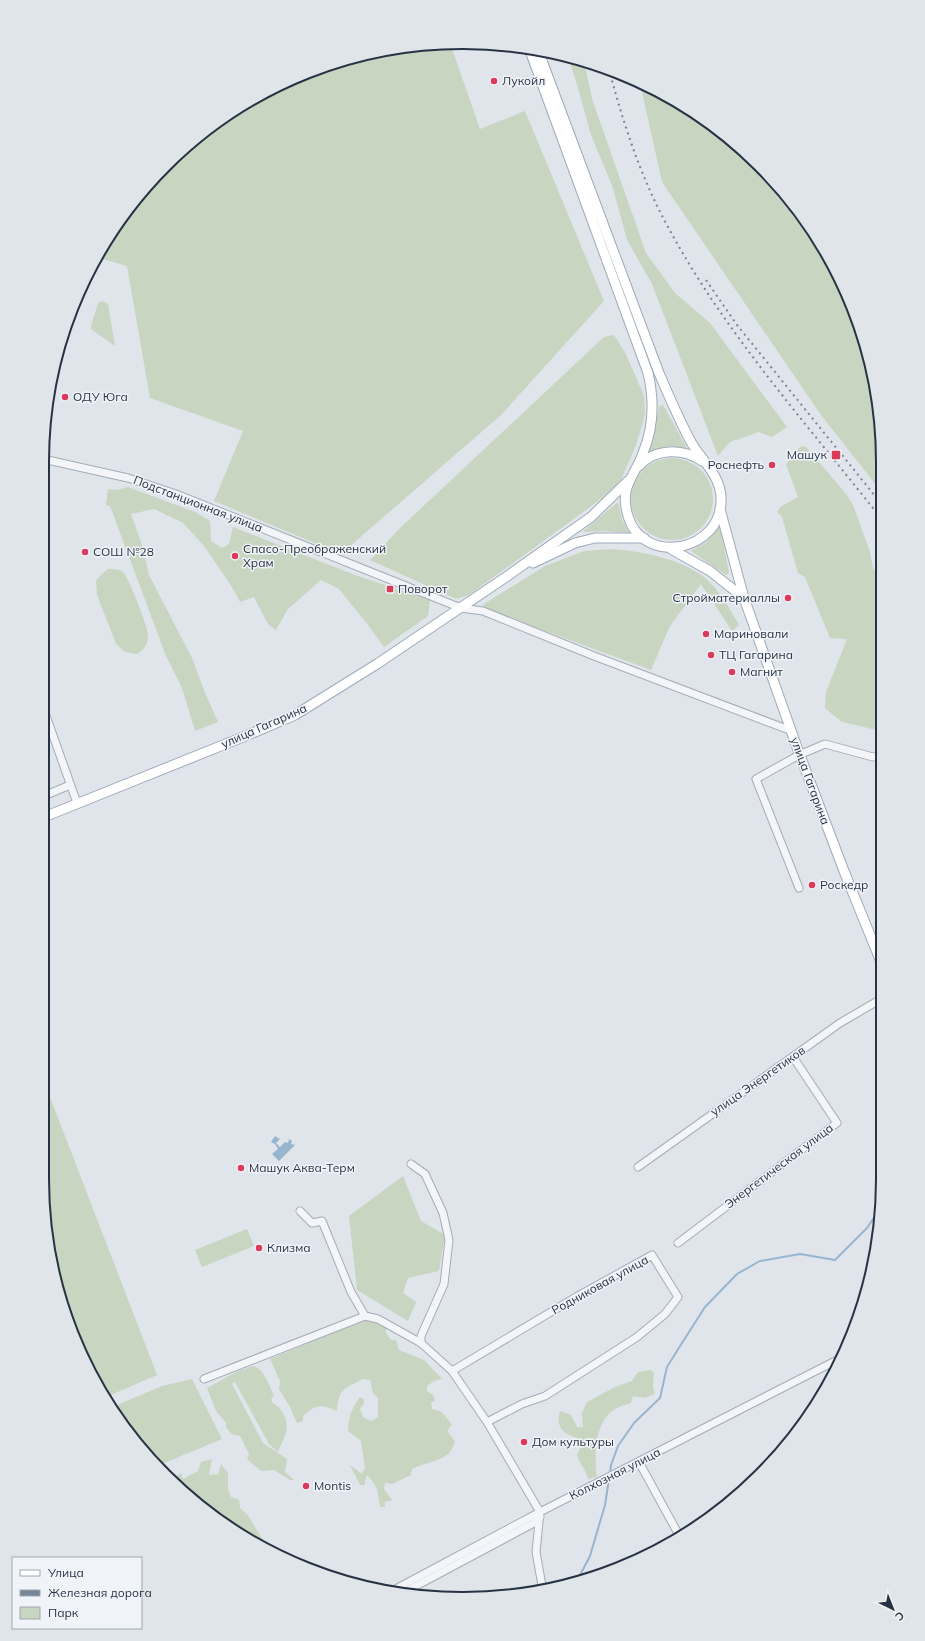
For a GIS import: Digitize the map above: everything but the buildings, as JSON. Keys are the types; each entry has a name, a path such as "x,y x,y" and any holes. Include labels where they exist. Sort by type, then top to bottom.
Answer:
{"main road":[{"path":"532,55 648,373 652,399 651,424 643,454 629,480 625,493 625,506 632,524 644,538 651,543 668,547 679,547 691,544 710,530 716,520 720,509 721,498 718,481 705,463 679,417 659,373 540,57"},
{"path":"633,472 641,463 651,457 667,452 684,453 705,463"},
{"path":"506,576 590,517 629,480"},
{"name":"улица Гагарина","path":"720,509 744,598 792,731 799,755 876,950"},
{"path":"506,576 575,543 595,538 644,538"},
{"path":"668,547 710,571 744,598"},
{"name":"улица Гагарина","path":"49,815 248,735 295,714 377,664 506,576"}],"street":[{"name":"Подстанционная улица","path":"49,460 128,478 176,494 461,608 482,611 594,656 792,731"},
{"path":"49,724 77,803"},
{"path":"799,888 756,779 799,755 825,744 873,757 876,756"},
{"path":"49,794 70,785"},
{"name":"улица Энергетиков","path":"638,1167 840,1023 876,1002"},
{"name":"Энергетическая улица","path":"678,1243 837,1123 793,1057"},
{"path":"411,1164 425,1174 443,1213 450,1240 444,1284 422,1336 421,1343"},
{"path":"300,1211 312,1223 322,1221 350,1292 365,1316"},
{"name":"Родниковая улица","path":"452,1371 576,1297 652,1255 678,1297 665,1314 637,1337 546,1396 522,1404 487,1422"},
{"path":"204,1379 365,1316 378,1319 421,1343 452,1371 487,1422 540,1515 536,1552 542,1584"},
{"name":"Колхозная улица","path":"400,1587 540,1515 614,1474 832,1363"},
{"path":"639,1462 677,1532"},
{"name":"Колхозная улица","path":"412,1588 534,1522 540,1515"}],"green space":[{"path":"452,49 480,129 525,111 604,301 501,415 341,554 214,501 243,431 150,398 127,266 103,259 134,211 170,170 211,134 233,119 256,104 304,80 355,63 409,53"},
{"path":"570,63 585,68 592,99 646,253 675,293 710,323 787,427 772,437 759,432 730,442 718,456 652,284 627,240 613,188 591,135"},
{"path":"642,90 669,104 714,134 755,170 791,211 821,256 845,304 862,355 868,382 875,435 876,485 821,415 662,182"},
{"path":"102,301 108,304 115,346 91,329 98,303"},
{"path":"614,335 626,354 644,396 645,415 636,445 620,482 597,502 469,595 456,599 370,560 400,528 604,337"},
{"path":"663,405 687,448 669,446 649,451 659,406"},
{"path":"804,446 807,448 846,494 853,505 870,552 873,568 876,571 876,730 842,722 825,708 826,692 847,639 830,638 805,577 798,573 782,517 777,512 780,507 798,497 786,464 800,447"},
{"path":"672,458 688,461 701,470 710,483 713,499 710,515 701,528 688,537 672,540 656,537 643,528 634,515 631,499 634,483 643,470 656,461"},
{"path":"128,487 195,512 210,521 211,541 222,548 229,544 233,527 355,575 430,600 428,616 384,647 339,589 321,580 288,609 276,630 268,624 254,597 240,602 232,587 204,546 183,523 154,509 131,514 142,545 149,575 192,658 218,722 195,731 182,688 166,656 110,506 106,505 108,489 117,490"},
{"path":"618,502 622,519 629,533 583,531"},
{"path":"720,526 729,573 726,575 691,551 707,542"},
{"path":"612,549 654,555 682,564 695,571 716,589 739,625 732,631 701,584 670,626 651,670 483,608 484,604 545,566 584,551"},
{"path":"108,569 123,572 142,613 148,639 145,646 137,654 125,652 116,644 97,595 96,581"},
{"path":"49,1094 157,1375 111,1395 80,1337 63,1286 53,1232 49,1178"},
{"path":"403,1176 421,1221 445,1235 439,1271 408,1278 403,1293 416,1302 408,1321 357,1290 349,1216"},
{"path":"247,1229 254,1246 202,1267 195,1250"},
{"path":"363,1320 377,1321 386,1328 386,1333 391,1340 396,1340 399,1350 424,1360 442,1379 434,1381 427,1386 427,1391 433,1395 435,1401 431,1402 432,1409 442,1412 452,1425 447,1430 455,1442 450,1452 444,1457 412,1469 411,1475 392,1484 385,1483 384,1489 392,1500 385,1502 385,1507 380,1507 377,1490 367,1475 365,1485 360,1485 350,1465 362,1474 365,1468 361,1441 348,1431 351,1413 360,1397 364,1399 364,1403 360,1409 363,1417 371,1421 378,1417 378,1398 373,1393 370,1380 363,1379 347,1387 339,1398 337,1411 323,1406 315,1407 303,1416 303,1421 297,1423 290,1407 279,1389 280,1381 270,1359"},
{"path":"253,1366 264,1374 274,1396 271,1399 281,1410 286,1421 287,1426 285,1436 278,1452 269,1444 235,1382 232,1384 263,1443 287,1459 285,1472 294,1480 290,1480 274,1470 261,1471 247,1459 249,1454 240,1436 232,1434 226,1428 226,1423 216,1411 207,1388 238,1371"},
{"path":"651,1370 654,1373 653,1388 655,1394 644,1398 633,1396 631,1403 619,1407 611,1412 605,1419 600,1428 596,1448 597,1477 588,1479 577,1455 581,1446 577,1438 564,1432 559,1425 560,1411 571,1415 577,1427 583,1427 582,1413 587,1402 615,1387 632,1381 638,1372"},
{"path":"192,1379 222,1439 163,1463 134,1430 117,1405 162,1386"},
{"path":"212,1459 209,1475 218,1474 221,1464 228,1473 228,1489 231,1497 239,1500 240,1508 247,1514 264,1541 211,1507 176,1476 181,1473 183,1479 198,1471 201,1462"}],"water":[{"path":"275,1136 280,1139 276,1143 280,1147 285,1142 288,1143 289,1139 292,1141 291,1144 295,1145 279,1161 272,1154 278,1149 275,1144 271,1142"}],"waterway":[{"path":"610,1474 611,1465 618,1446 634,1423 660,1398 667,1367 682,1343 705,1307 737,1274 760,1261 800,1254 835,1260 867,1228 874,1218"},
{"path":"580,1575 590,1556 605,1505 609,1479"}],"railway":[{"path":"611,77 620,110 641,170 658,208 690,266 741,341 795,412 876,512"},
{"path":"706,280 737,325 876,497"}],"place":[{"name":"Лукойл","path":"494,81"},
{"name":"ОДУ Юга","path":"65,397"},
{"name":"Машук","path":"836,455"},
{"name":"Роснефть","path":"772,465"},
{"name":"СОШ №28","path":"85,552"},
{"name":"Спасо-Преображенский Храм","path":"235,556"},
{"name":"Поворот","path":"390,589"},
{"name":"Стройматериаллы","path":"788,598"},
{"name":"Мариновали","path":"706,634"},
{"name":"ТЦ Гагарина","path":"711,655"},
{"name":"Магнит","path":"732,672"},
{"name":"Роскедр","path":"812,885"},
{"name":"Машук Аква-Терм","path":"241,1168"},
{"name":"Клизма","path":"259,1248"},
{"name":"Дом культуры","path":"524,1442"},
{"name":"Montis","path":"306,1486"}]}
